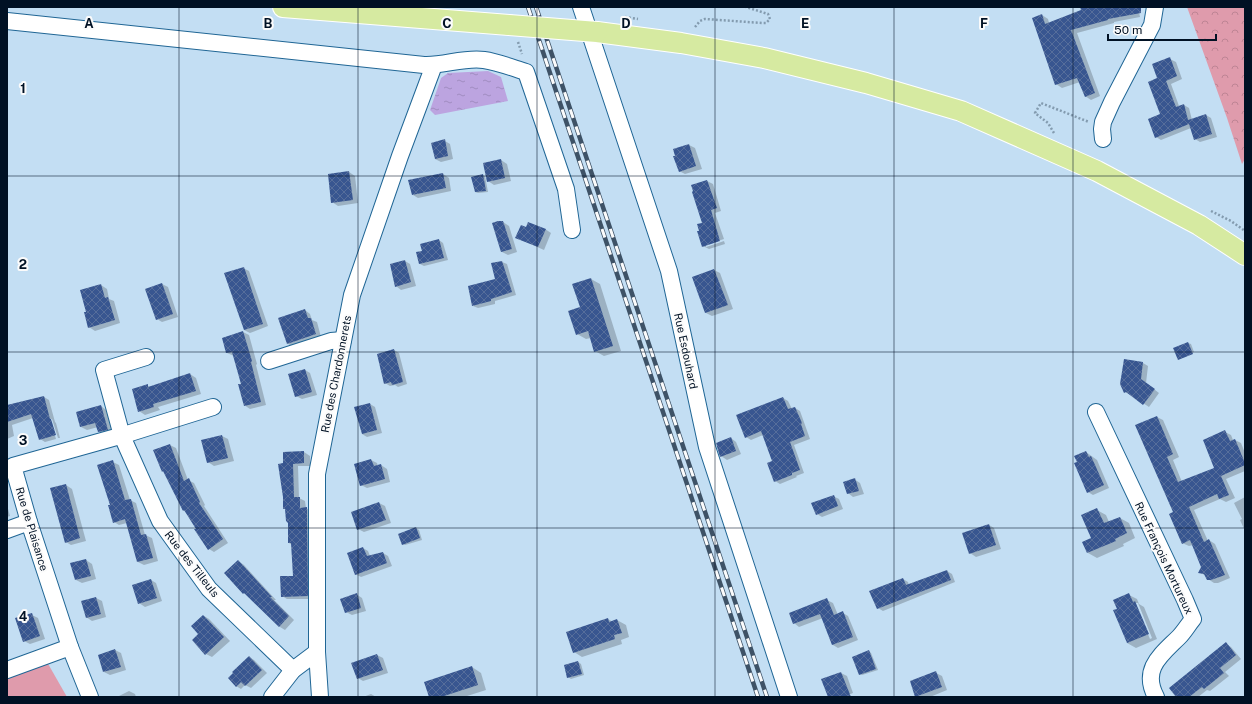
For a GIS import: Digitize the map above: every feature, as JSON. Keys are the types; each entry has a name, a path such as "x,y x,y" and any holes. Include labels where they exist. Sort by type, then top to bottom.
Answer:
{"main road":[{"path":"283,7 597,32 695,45 764,58 852,80 961,111 1097,171 1199,225 1245,255"}],"street":[{"name":"Rue Esdouhard","path":"580,7 669,271 707,447 789,697"},
{"path":"1102,134 1103,122 1112,102 1152,25 1155,7"},
{"path":"7,21 434,65 461,60 484,60 526,72 566,189 572,230"},
{"name":"Rue des Chardonnerets","path":"320,697 317,652 317,474 352,295 400,156 434,65"},
{"path":"269,361 330,341 343,340"},
{"name":"Rue des Tilleuls","path":"146,357 104,370 122,436 160,521 209,589 293,670"},
{"name":"Rue de Plaisance","path":"90,697 70,647 29,522 13,466 122,436 213,407"},
{"name":"Rue François Mortureux","path":"1096,412 1193,619 1181,636 1164,652 1154,665 1150,676 1152,689 1156,697"},
{"path":"7,530 29,522"},
{"path":"7,670 70,647"},
{"path":"272,697 293,670 317,652"}],"path":[{"path":"695,27 700,21 705,19 762,23 770,19 768,14 746,7"},
{"path":"1055,135 1048,123 1035,113 1041,103 1084,120 1102,134"}],"green space":[{"path":"1187,7 1245,7 1245,159 1242,164 1227,118"},
{"path":"47,662 67,697 7,697 7,676"}],"water":[{"path":"488,71 501,77 508,101 435,115 430,110 441,78 448,73"}],"building":[{"path":"1080,7 1141,7 1141,13 1108,19 1071,30 1095,93 1085,97 1077,78 1055,85 1032,18 1042,14 1045,24 1081,10"},
{"path":"1170,57 1177,76 1166,81 1176,107 1184,104 1188,120 1206,114 1212,134 1194,140 1189,124 1155,138 1148,119 1160,114 1148,82 1157,78 1152,64"},
{"path":"445,139 448,156 435,159 431,143"},
{"path":"689,144 696,166 679,172 673,156 675,156 673,149"},
{"path":"501,159 505,178 487,182 483,163"},
{"path":"349,171 353,200 331,203 328,174"},
{"path":"443,173 446,188 412,195 408,180"},
{"path":"483,174 486,191 475,192 471,177"},
{"path":"707,180 717,208 711,210 720,241 702,247 697,231 699,231 697,224 702,223 691,185"},
{"path":"503,221 512,249 501,252 492,223"},
{"path":"528,222 546,229 538,247 515,238 521,225 526,227"},
{"path":"439,239 444,258 419,264 416,252 422,251 420,244"},
{"path":"405,260 411,282 395,287 390,264"},
{"path":"502,261 512,292 491,299 491,301 472,306 468,286 495,279 491,263"},
{"path":"244,267 263,324 244,330 224,273"},
{"path":"714,269 728,305 705,313 692,277"},
{"path":"591,278 613,346 594,352 588,331 576,335 568,311 580,307 572,284"},
{"path":"162,283 173,314 156,320 145,289"},
{"path":"101,284 105,298 108,297 115,320 88,328 84,312 86,312 80,290"},
{"path":"305,309 308,318 311,318 316,334 287,344 278,318"},
{"path":"243,331 252,361 261,402 244,406 238,384 241,384 232,352 226,353 222,338"},
{"path":"1188,342 1193,354 1178,360 1173,348"},
{"path":"394,349 403,382 392,385 391,382 384,384 377,354"},
{"path":"1124,359 1143,362 1141,379 1155,389 1143,405 1126,392 1124,393 1120,384"},
{"path":"305,369 312,392 295,397 288,374"},
{"path":"190,373 196,391 153,404 154,407 138,412 132,389 148,384 148,387"},
{"path":"44,396 56,435 39,440 31,414 7,422 7,405"},
{"path":"783,397 788,409 795,407 802,423 805,436 790,442 800,470 774,482 767,463 772,461 761,431 745,438 736,415"},
{"path":"370,403 377,430 362,434 354,407"},
{"path":"101,405 108,430 98,432 95,423 80,427 76,412"},
{"path":"1157,416 1173,454 1167,457 1178,482 1214,468 1203,440 1225,430 1230,441 1235,439 1245,465 1221,476 1229,495 1219,499 1217,494 1189,507 1204,542 1209,539 1225,575 1207,580 1204,574 1198,573 1201,567 1190,540 1182,544 1169,514 1173,512 1135,425"},
{"path":"222,435 228,458 207,463 201,440"},
{"path":"731,437 736,451 720,457 716,443"},
{"path":"170,444 184,481 189,478 200,502 199,503 223,539 208,550 194,529 196,529 184,510 183,511 163,471 162,472 153,450"},
{"path":"304,451 304,463 293,464 294,497 300,497 300,508 307,507 308,596 281,597 280,576 293,576 291,543 288,543 288,523 286,521 285,509 283,509 283,497 278,464 283,463 283,452"},
{"path":"1086,451 1089,457 1091,456 1104,485 1087,493 1074,463 1077,462 1074,456"},
{"path":"371,459 374,466 381,464 385,479 360,486 354,464"},
{"path":"113,460 125,500 131,499 141,535 146,534 153,558 137,562 125,519 113,523 108,505 110,505 97,465"},
{"path":"855,478 859,491 847,494 843,482"},
{"path":"66,484 80,538 65,543 50,488"},
{"path":"834,495 838,506 816,515 811,503"},
{"path":"379,502 386,520 357,530 351,512"},
{"path":"1097,508 1104,523 1120,517 1127,533 1115,539 1116,541 1087,553 1082,542 1091,538 1081,515"},
{"path":"989,524 996,545 969,554 962,533"},
{"path":"416,527 420,538 402,545 398,534"},
{"path":"363,547 367,556 383,552 387,563 355,575 347,553"},
{"path":"86,559 91,576 75,580 70,563"},
{"path":"238,560 272,597 270,597 289,616 279,627 244,593 243,594 224,573"},
{"path":"947,570 951,580 877,609 869,591 903,578 906,585"},
{"path":"151,579 157,598 138,604 132,585"},
{"path":"357,593 361,608 345,613 340,599"},
{"path":"1129,593 1133,602 1135,601 1149,634 1127,643 1113,610 1117,609 1113,600"},
{"path":"96,597 101,614 86,618 81,601"},
{"path":"827,598 834,615 843,611 853,637 832,645 820,614 793,624 789,613"},
{"path":"32,613 40,636 23,642 15,618"},
{"path":"203,615 224,637 205,655 192,640 198,634 191,626"},
{"path":"608,618 609,622 617,619 622,633 614,635 615,639 573,653 566,632"},
{"path":"1226,642 1236,655 1220,668 1224,673 1204,689 1202,687 1189,697 1176,697 1169,688"},
{"path":"115,649 121,667 103,672 98,655"},
{"path":"869,650 876,669 859,675 852,657"},
{"path":"377,654 383,670 357,679 351,663"},
{"path":"249,656 262,670 245,686 241,682 236,687 228,678 233,673 232,672"},
{"path":"578,661 582,674 567,678 564,665"},
{"path":"472,666 478,685 441,697 429,697 424,682"},
{"path":"936,671 942,687 915,697 910,681"},
{"path":"841,672 851,697 828,697 821,679"}],"railway":[{"path":"528,7 758,697"},
{"path":"536,7 767,697"}]}
